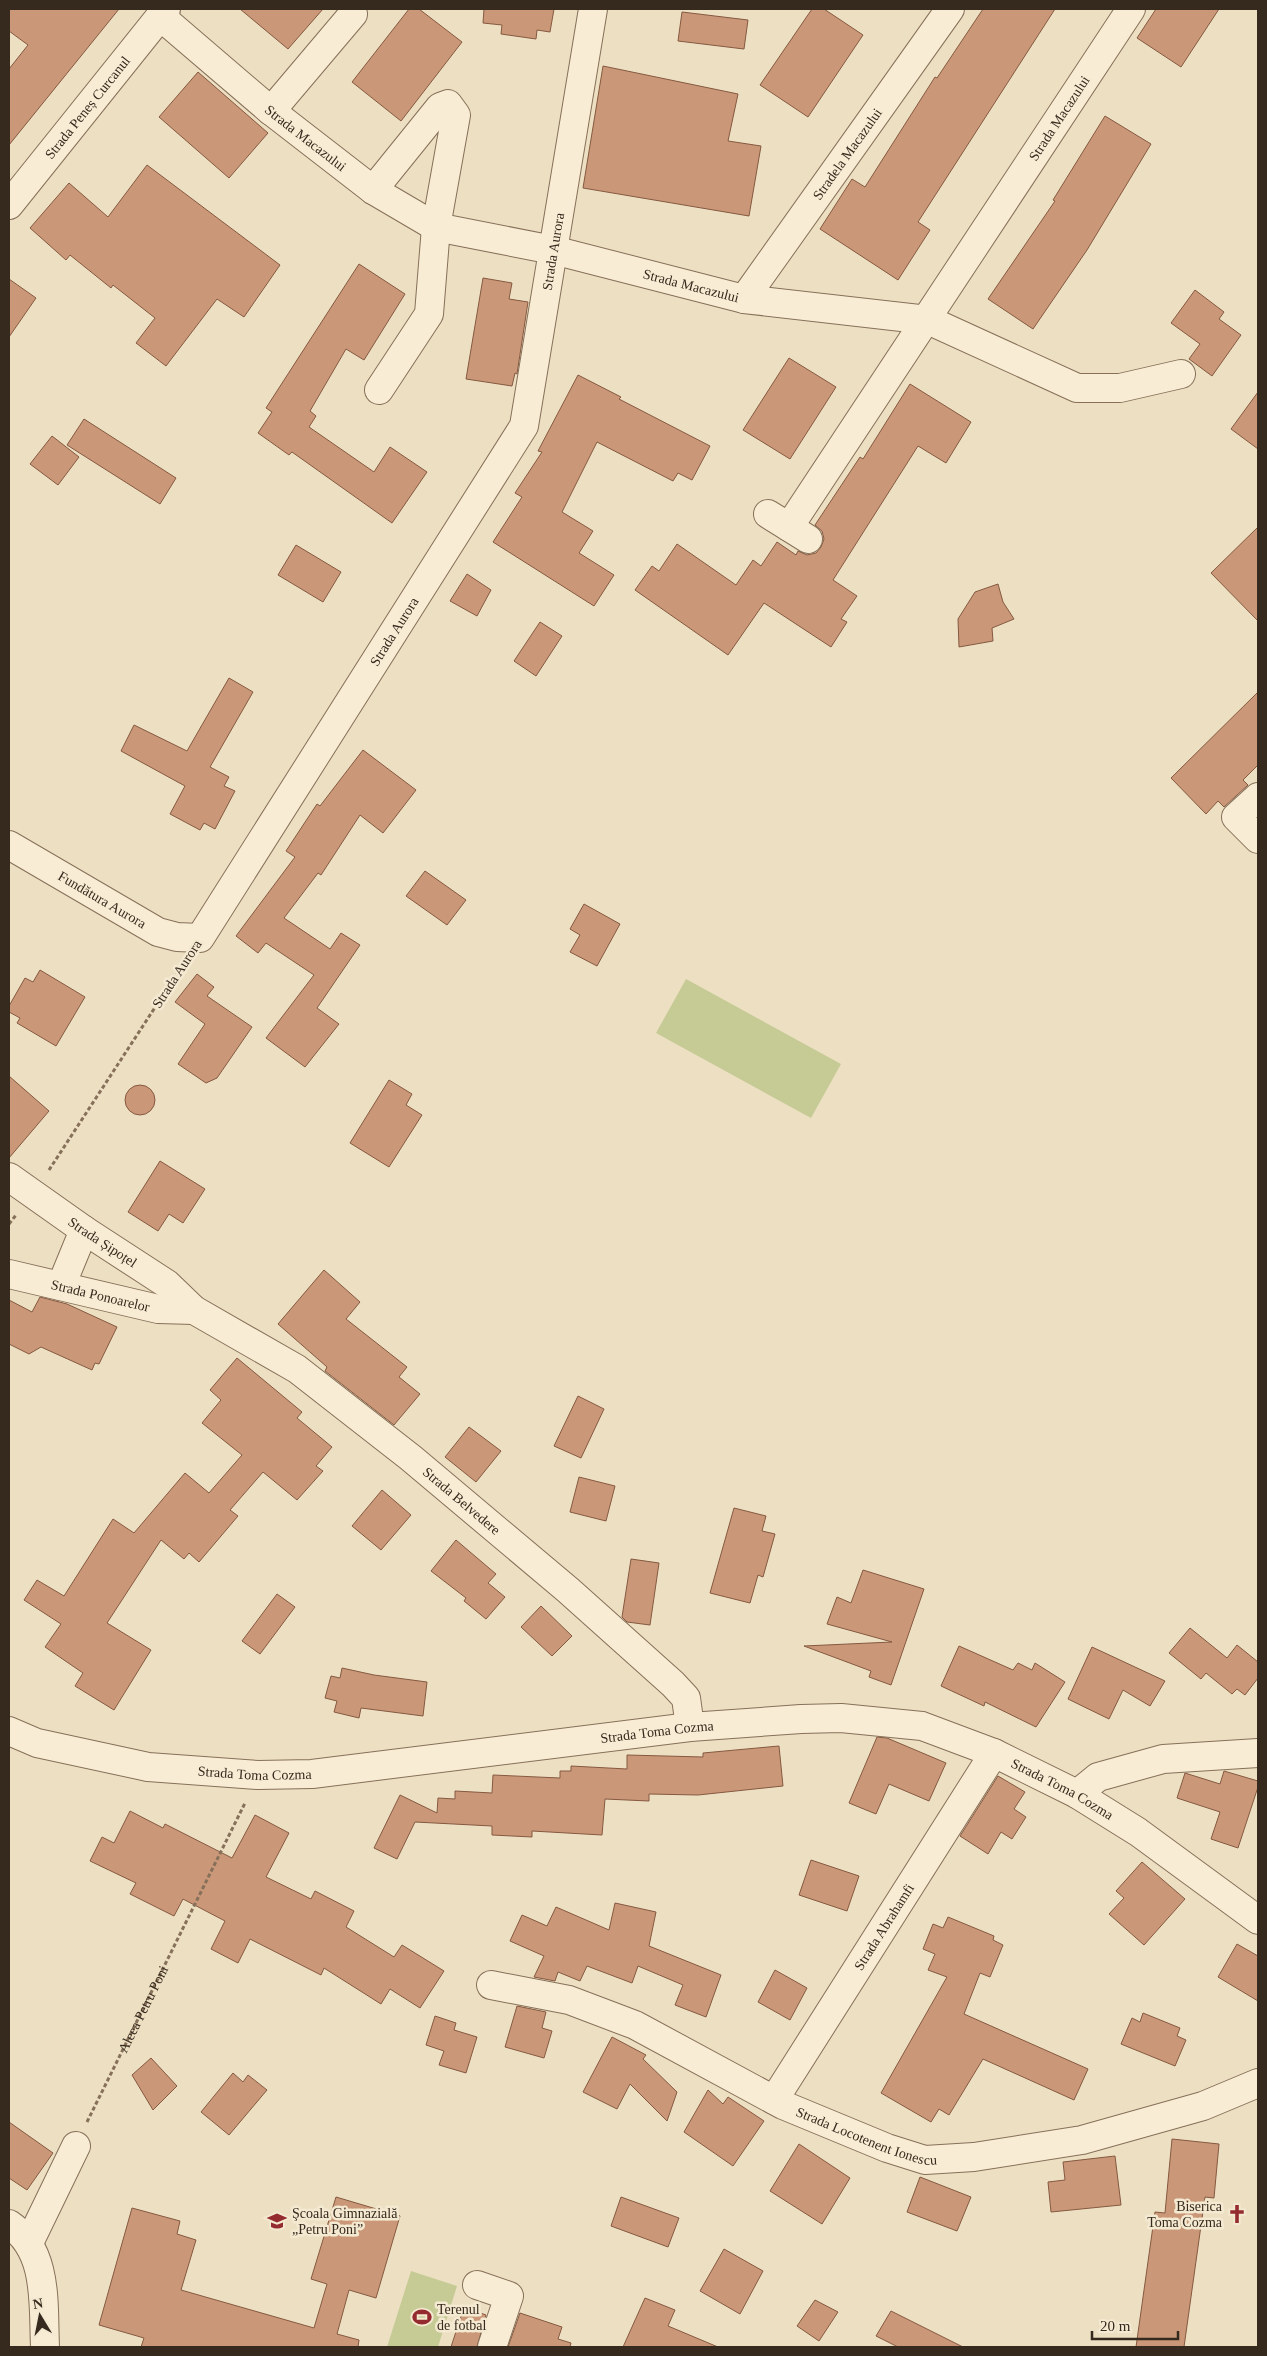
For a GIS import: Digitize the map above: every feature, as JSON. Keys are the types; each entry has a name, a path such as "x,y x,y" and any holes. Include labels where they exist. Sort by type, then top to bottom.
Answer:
{"street":[{"name":"Strada Aurora","path":"200,938 524,426 593,9"},
{"name":"Stradela Macazului","path":"744,299 950,9"},
{"name":"Strada Macazului","path":"163,12 271,111 373,190 436,227 553,250 744,299 928,320 1131,9"},
{"name":"Strada Peneș Curcanul","path":"9,205 163,12"},
{"path":"271,111 353,14"},
{"path":"373,190 440,107 448,104 456,115 436,227 428,314 378,390"},
{"path":"788,527 928,320 1078,388 1120,388 1181,374"},
{"path":"1258,797 1236,817 1258,839"},
{"name":"Fundătura Aurora","path":"9,845 158,932 177,937 200,938"},
{"name":"Strada Șipoțel","path":"9,1177 84,1230 167,1284 194,1310"},
{"path":"61,1286 84,1230"},
{"name":"Strada Ponoarelor","path":"9,1274 158,1309 194,1310"},
{"name":"Strada Belvedere","path":"194,1310 297,1369 418,1464 568,1590 673,1684 686,1698 690,1726"},
{"name":"Strada Toma Cozma","path":"9,1731 38,1743 148,1767 258,1775 312,1774 690,1726 801,1719 878,1721 922,1726 994,1753 1077,1794 1138,1832 1258,1920"},
{"name":"Strada Abrahamfi","path":"774,2100 994,1753"},
{"path":"1077,1794 1098,1778 1163,1759 1258,1754"},
{"name":"Strada Locotenent Ionescu","path":"491,1985 569,2000 635,2025 774,2100 908,2156 944,2160 1082,2140 1203,2106 1258,2082"},
{"path":"29,2243 76,2146"},
{"path":"9,2224 29,2243 38,2263 43,2292 45,2347"},
{"path":"477,2285 509,2296 492,2347"}],"path":[{"name":"Strada Aurora","path":"34,1193 200,938"},
{"name":"Aleea Petru Poni","path":"76,2146 258,1775"}],"green space":[{"path":"686,979 841,1064 811,1118 656,1033"},
{"name":"Terenul de fotbal","path":"411,2271 457,2286 438,2347 387,2347"}],"building":[{"path":"9,9 119,9 9,145 9,69 28,45 9,31"},
{"path":"240,9 323,9 288,49"},
{"path":"409,9 419,9 462,42 401,121 352,82"},
{"path":"484,9 554,9 550,32 537,30 536,39 501,34 502,25 483,23"},
{"path":"812,9 824,9 863,35 808,117 760,85"},
{"path":"983,9 1055,9 918,222 930,230 898,280 820,229 852,179 865,187 935,77 937,78"},
{"path":"1156,9 1219,9 1181,67 1137,38"},
{"path":"682,12 748,20 744,49 678,41"},
{"path":"603,66 738,94 728,141 761,146 749,216 583,188"},
{"path":"198,72 268,133 229,178 159,117"},
{"path":"1105,116 1151,144 1087,250 1033,329 988,299 1055,201 1053,200"},
{"path":"147,165 280,265 244,317 217,299 166,366 136,343 155,318 113,285 111,288 70,255 66,260 30,228 69,183 108,217"},
{"path":"359,264 405,294 364,360 346,349 310,411 316,416 309,427 374,472 390,447 427,472 392,523 292,452 289,455 258,433 272,412 266,408"},
{"path":"483,278 512,283 509,299 528,302 517,374 515,373 512,386 466,379"},
{"path":"9,279 36,298 9,337"},
{"path":"1195,290 1224,312 1219,319 1241,335 1212,376 1189,359 1200,344 1171,323"},
{"path":"789,358 836,387 790,459 743,430"},
{"path":"578,375 621,397 619,399 710,446 692,480 678,473 673,481 597,442 562,512 593,531 579,553 614,575 594,606 493,542 522,497 515,493 542,452 538,451"},
{"path":"910,384 971,422 946,463 918,446 833,580 857,596 841,619 847,622 831,647 764,603 728,655 635,590 652,566 659,571 677,544 736,585 753,560 761,566 777,542 796,555 798,551 807,555 816,553 824,539 822,531 815,525 860,457 863,459"},
{"path":"1258,392 1258,449 1231,429"},
{"path":"84,419 176,478 160,504 67,445"},
{"path":"52,436 79,457 58,485 30,464"},
{"path":"1258,527 1258,621 1211,573"},
{"path":"296,545 341,572 323,602 278,575"},
{"path":"467,574 491,590 477,616 450,601"},
{"path":"998,584 1003,602 1014,619 992,628 993,641 959,647 958,619 975,592"},
{"path":"540,622 562,636 536,676 514,661"},
{"path":"229,678 253,692 210,767 229,777 224,786 235,791 215,829 204,823 200,830 170,814 185,786 121,751 134,725 187,751"},
{"path":"1258,692 1258,765 1243,780 1248,785 1224,807 1218,801 1206,814 1171,778"},
{"path":"363,750 416,790 383,833 360,815 321,875 318,873 284,918 330,949 341,933 360,945 317,1008 339,1024 305,1067 266,1038 314,975 266,943 258,953 236,936 295,857 286,851 317,804 320,806"},
{"path":"425,871 466,900 447,925 406,896"},
{"path":"584,904 620,924 597,966 570,952 580,935 570,929"},
{"path":"40,970 85,997 56,1046 17,1023 20,1018 9,1012 9,1006 25,978 33,982"},
{"path":"197,974 214,987 207,996 252,1027 217,1078 206,1083 178,1064 205,1024 175,1002"},
{"path":"9,1076 49,1111 9,1158"},
{"path":"389,1080 412,1094 406,1105 422,1115 389,1167 350,1143"},
{"path":"140,1085 146,1086 154,1094 154,1106 146,1114 140,1115 134,1114 126,1106 125,1100 126,1094 134,1086"},
{"path":"160,1161 205,1189 183,1223 169,1214 158,1231 128,1212"},
{"path":"324,1270 360,1302 346,1319 407,1367 399,1377 420,1394 394,1425 325,1371 327,1367 278,1324"},
{"path":"40,1297 67,1304 117,1327 99,1364 95,1363 92,1370 41,1347 29,1354 9,1344 9,1300 32,1312"},
{"path":"237,1358 302,1412 297,1418 332,1447 316,1466 323,1471 297,1500 263,1472 230,1510 238,1516 199,1562 189,1553 184,1559 161,1540 107,1623 151,1650 114,1710 75,1686 83,1673 45,1647 61,1624 24,1600 37,1580 64,1596 113,1519 134,1533 185,1473 209,1493 242,1455 202,1423 221,1400 210,1390"},
{"path":"578,1396 604,1409 581,1458 554,1446"},
{"path":"469,1427 501,1451 476,1482 445,1457"},
{"path":"579,1477 615,1486 606,1521 570,1512"},
{"path":"382,1490 411,1515 381,1550 352,1526"},
{"path":"734,1508 766,1516 762,1531 775,1534 763,1577 758,1575 750,1603 710,1593"},
{"path":"456,1540 496,1574 488,1583 505,1597 486,1619 464,1601 466,1598 431,1571"},
{"path":"631,1559 659,1563 650,1625 627,1622 622,1617"},
{"path":"863,1570 924,1589 891,1685 869,1677 871,1671 804,1646 892,1642 827,1624 837,1597 851,1603"},
{"path":"277,1594 295,1607 260,1654 242,1641"},
{"path":"541,1606 572,1636 552,1656 521,1627"},
{"path":"1190,1628 1227,1658 1237,1645 1258,1662 1258,1678 1245,1695 1237,1689 1232,1694 1206,1673 1201,1679 1169,1653"},
{"path":"959,1646 1013,1670 1018,1663 1032,1670 1035,1663 1065,1682 1036,1727 985,1702 984,1706 941,1686"},
{"path":"1092,1647 1165,1681 1150,1706 1123,1690 1109,1719 1068,1699"},
{"path":"342,1668 374,1675 427,1682 423,1716 361,1708 359,1718 334,1712 337,1701 325,1698 331,1676 340,1678"},
{"path":"877,1737 887,1738 946,1763 929,1801 889,1784 876,1814 849,1803"},
{"path":"779,1746 783,1786 698,1795 649,1794 649,1801 605,1799 602,1835 532,1831 532,1837 492,1835 492,1826 415,1822 397,1859 374,1848 400,1795 437,1813 438,1798 455,1799 455,1791 492,1793 493,1775 560,1778 560,1771 571,1771 571,1766 627,1769 627,1755 703,1757 703,1753"},
{"path":"1224,1771 1258,1781 1258,1787 1238,1848 1211,1839 1220,1812 1177,1798 1185,1773 1220,1784"},
{"path":"998,1776 1025,1792 1014,1809 1026,1817 1012,1839 1001,1832 988,1854 960,1836"},
{"path":"130,1811 163,1828 165,1824 232,1858 255,1815 289,1833 266,1877 311,1899 315,1891 354,1911 346,1927 394,1957 402,1945 444,1971 420,2008 390,1989 381,2004 324,1968 321,1975 250,1939 238,1963 211,1949 225,1921 183,1899 174,1916 130,1894 136,1883 90,1861 102,1837 114,1843"},
{"path":"811,1860 859,1876 847,1911 799,1895"},
{"path":"1142,1862 1185,1899 1144,1945 1109,1914 1124,1898 1116,1891"},
{"path":"615,1903 656,1912 649,1946 721,1975 706,2017 675,2005 683,1985 638,1966 632,1983 587,1966 580,1981 558,1972 555,1981 534,1977 544,1956 510,1941 522,1915 547,1926 556,1907 609,1930"},
{"path":"948,1917 994,1936 993,1940 1003,1945 990,1977 980,1973 964,2014 1088,2069 1074,2100 983,2059 949,2115 939,2109 931,2122 881,2093 947,1977 928,1970 935,1954 923,1949 933,1924 943,1928"},
{"path":"1237,1944 1258,1956 1258,2001 1218,1977"},
{"path":"775,1970 807,1988 790,2020 758,2002"},
{"path":"517,2006 546,2012 542,2028 552,2031 544,2058 505,2047"},
{"path":"1143,2013 1180,2028 1177,2036 1186,2040 1175,2066 1121,2044 1132,2018 1140,2022"},
{"path":"435,2016 456,2023 454,2030 477,2037 466,2073 439,2065 444,2051 426,2045"},
{"path":"612,2037 646,2055 643,2059 677,2092 667,2121 630,2084 617,2109 583,2092"},
{"path":"151,2058 177,2086 153,2110 132,2075"},
{"path":"233,2073 243,2082 248,2075 267,2090 229,2135 201,2112"},
{"path":"708,2090 723,2104 728,2097 764,2121 733,2166 684,2132"},
{"path":"9,2122 53,2153 27,2190 9,2178"},
{"path":"1172,2139 1219,2144 1214,2198 1205,2197 1184,2347 1136,2347 1155,2212 1165,2213"},
{"path":"799,2144 850,2178 822,2224 770,2191"},
{"path":"1115,2156 1121,2205 1051,2212 1048,2182 1065,2180 1063,2162"},
{"path":"920,2177 971,2197 957,2231 907,2212"},
{"path":"336,2197 400,2216 376,2298 349,2290 337,2334 359,2340 358,2347 141,2347 144,2338 99,2325 132,2208 180,2221 177,2234 196,2240 181,2290 314,2328 327,2284 311,2279"},
{"path":"621,2197 679,2218 668,2247 611,2226"},
{"path":"724,2249 763,2271 740,2314 700,2291"},
{"path":"645,2298 675,2310 668,2326 718,2347 623,2347"},
{"path":"815,2300 838,2312 819,2341 797,2326"},
{"path":"464,2307 486,2315 477,2347 451,2347"},
{"path":"891,2311 963,2347 898,2347 876,2336"},
{"path":"520,2313 562,2327 558,2339 571,2343 570,2347 508,2347"}],"place":[{"name":"Biserica Toma Cozma","path":"1237,2214"},
{"name":"Şcoala Gimnazială „Petru Poni”","path":"277,2221"},
{"name":"Terenul de fotbal","path":"422,2317"}]}
